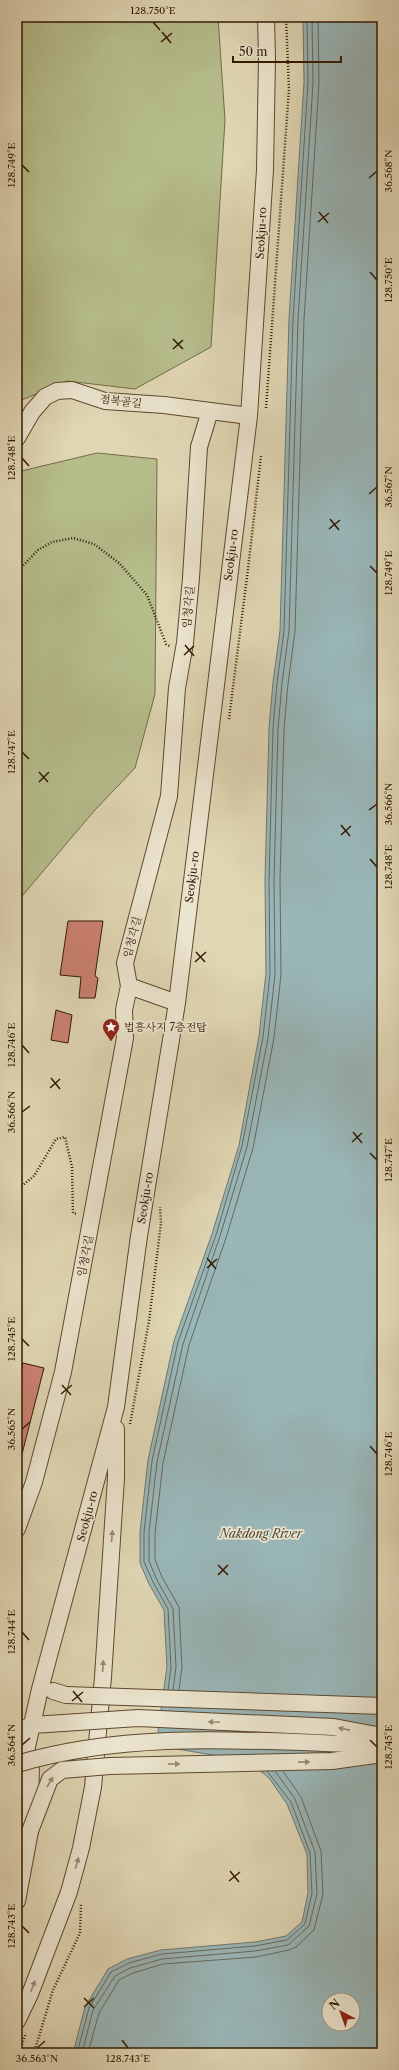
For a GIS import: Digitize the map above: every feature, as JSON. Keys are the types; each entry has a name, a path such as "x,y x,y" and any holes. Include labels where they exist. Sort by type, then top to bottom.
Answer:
{"street":[{"name":"Seokju-ro","path":"32,1725 116,1407 139,1236 177,1003 249,416 264,170 267,59 266,17"},
{"name":"점북골길","path":"17,438 32,412 45,398 57,391 72,390 105,401 164,405 249,416"},
{"name":"임청각길","path":"17,1529 34,1482 63,1372 125,1038 124,1010 128,986 125,963 169,796 177,688 183,656 191,578 199,447 210,411"},
{"path":"128,986 177,1003"},
{"path":"17,2021 30,1994 69,1892 81,1848 93,1787 103,1677 116,1478 116,1407"},
{"path":"59,1693 382,1706"},
{"path":"17,1731 32,1725 138,1718 334,1727 382,1736"},
{"path":"17,1791 32,1725"},
{"path":"17,1901 30,1831 32,1725"},
{"path":"17,1764 49,1754 102,1746 198,1740 382,1745"},
{"path":"30,1831 50,1779 62,1770 110,1766 332,1761 382,1754"}],"path":[{"path":"17,572 38,550 52,542 73,538 94,544 119,563 147,595 166,644 183,656"},
{"path":"17,1190 34,1176 56,1140 65,1136 72,1168 72,1213 92,1216"}],"green space":[{"path":"17,17 218,17 225,120 211,347 135,389 67,381 17,402"},
{"path":"97,453 157,459 155,694 135,768 94,811 17,902 17,472"}],"water":[{"name":"Nakdong River","path":"303,17 382,17 382,2053 73,2053 85,2007 108,1969 127,1959 161,1950 255,1942 286,1936 302,1922 308,1893 307,1854 287,1804 269,1778 248,1761 171,1748 158,1731 167,1667 164,1610 149,1584 140,1563 140,1532 148,1460 174,1341 212,1234 239,1145 259,1036 266,973 265,880 269,728 273,682 280,631 289,319 304,82"}],"building":[{"path":"68,921 103,921 95,976 98,978 95,998 79,998 81,977 60,975"},
{"path":"56,1010 72,1015 68,1043 51,1040"},
{"path":"23,1363 44,1368 21,1458 17,1457 17,1370 21,1371"}],"place":[{"name":"법흥사지 7층전탑","path":"111,1042"}]}
